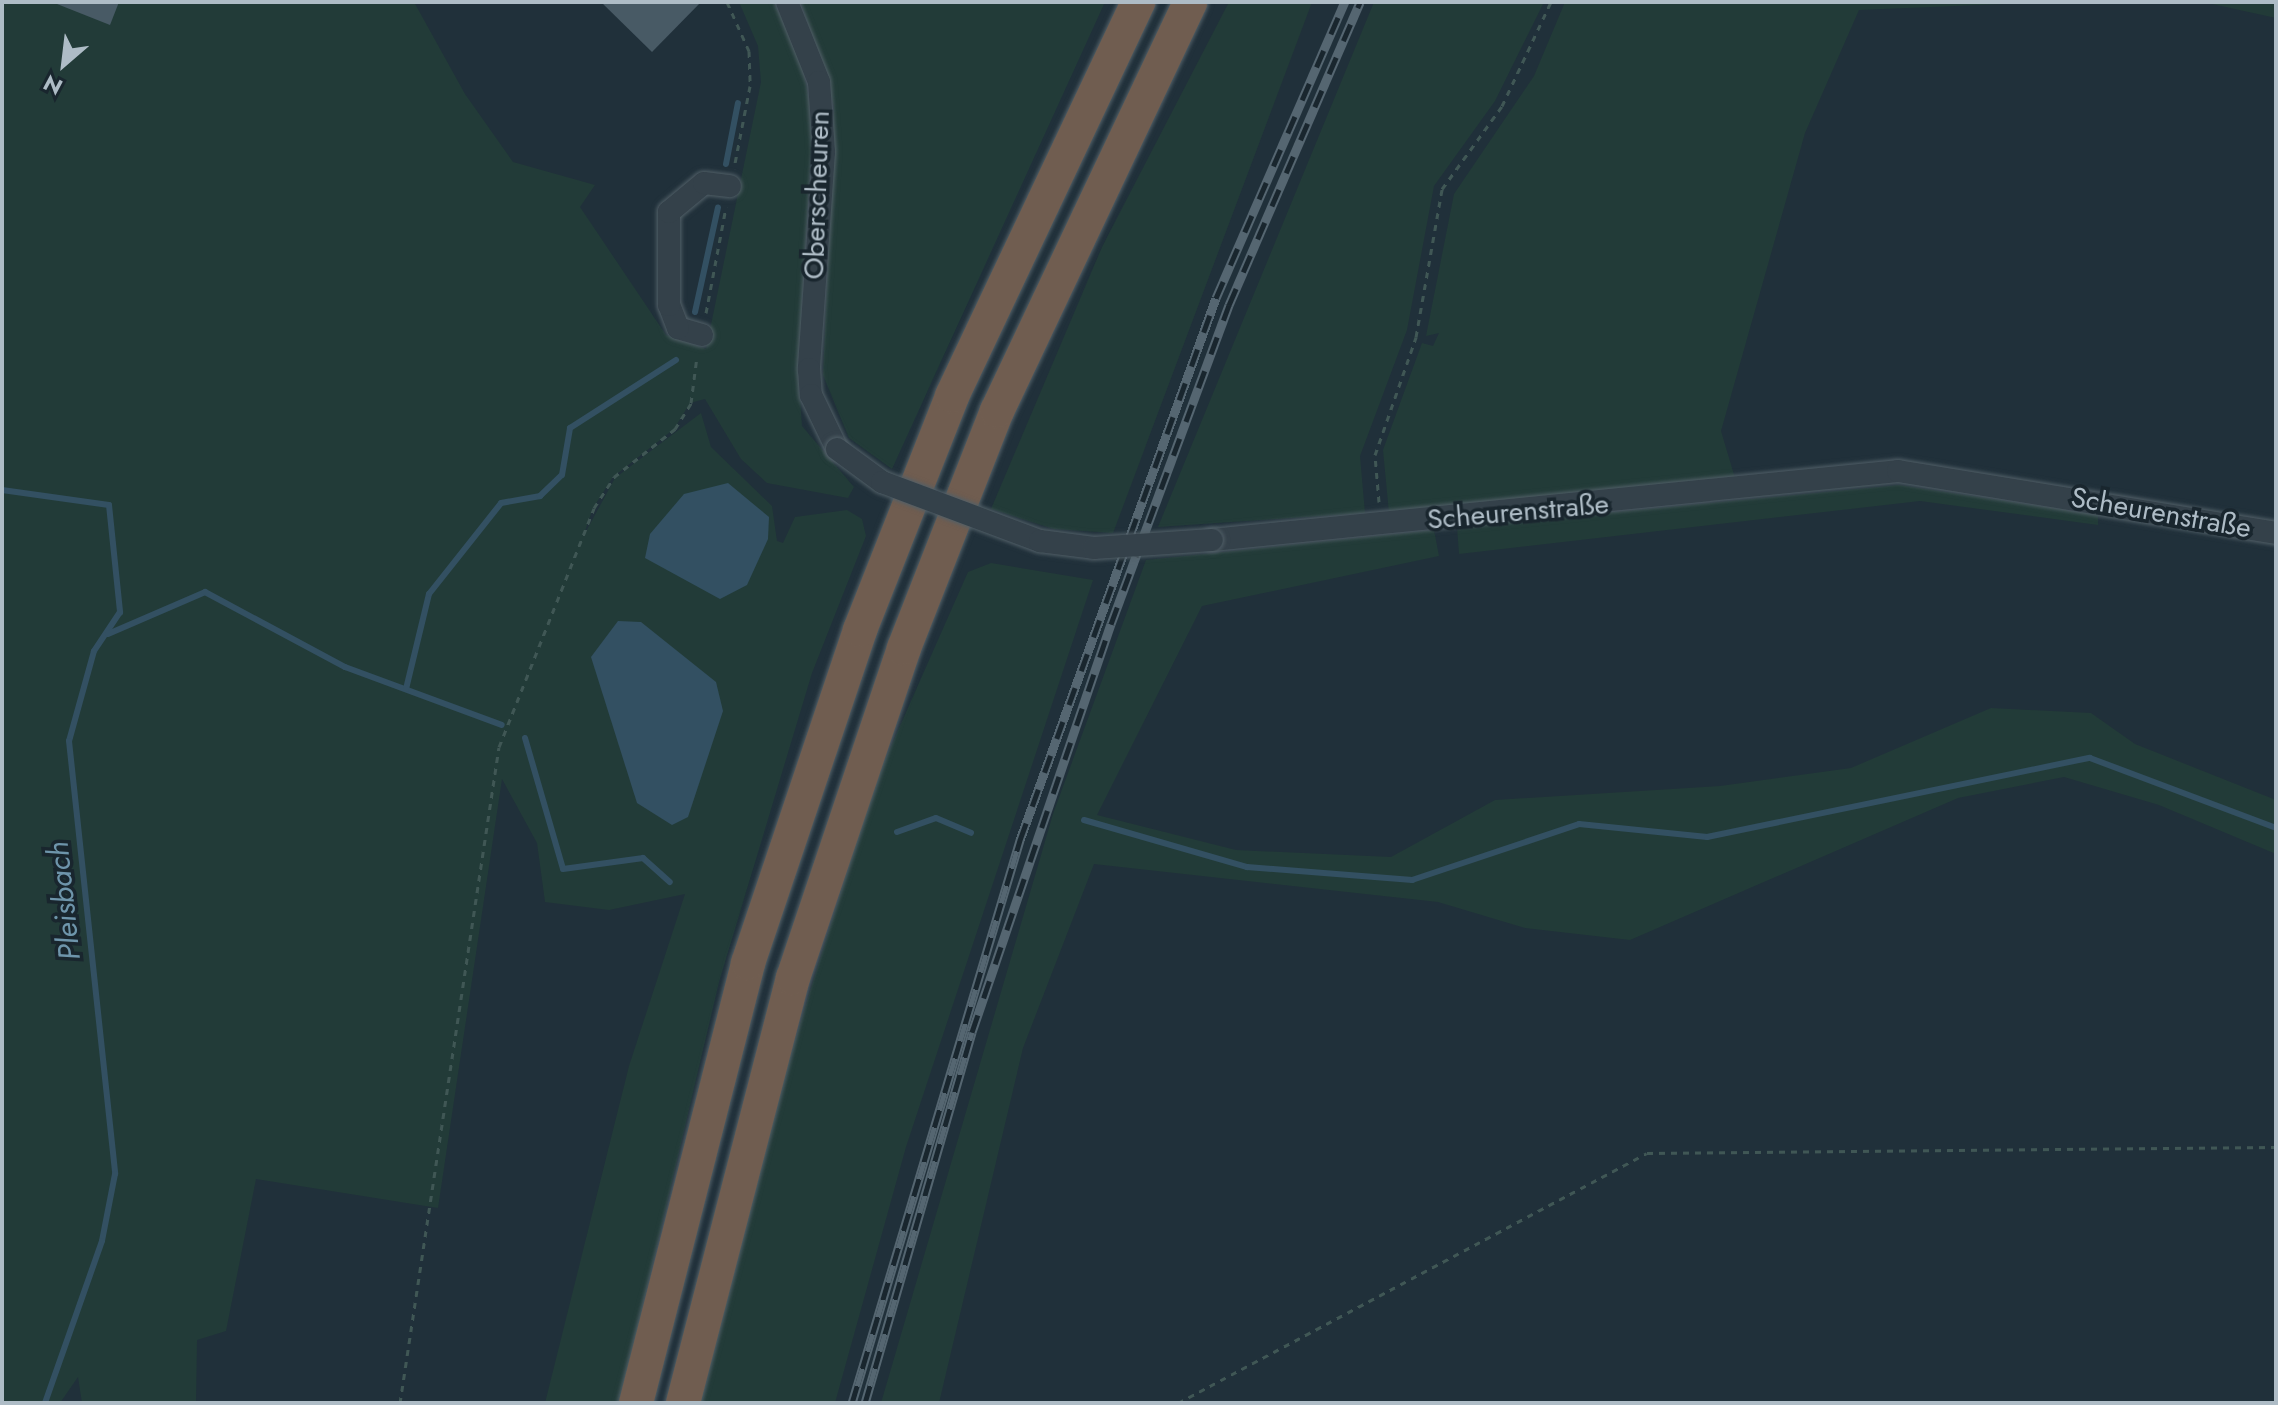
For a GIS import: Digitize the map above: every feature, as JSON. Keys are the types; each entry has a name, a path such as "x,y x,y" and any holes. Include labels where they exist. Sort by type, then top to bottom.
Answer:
{"highway":[{"path":"636,1403 748,963 860,630 952,396 1138,2"},
{"path":"683,1403 793,978 904,648 1003,398 1190,2"}],"street":[{"name":"Oberscheuren","path":"787,2 819,82 823,126 811,395"},
{"path":"702,335 678,328 669,305 669,212 704,183 730,186"},
{"name":"Scheurenstraße","path":"811,395 837,449 882,482 1040,541 1094,548 1212,540 1898,471 2276,533"}],"path":[{"path":"400,1403 499,747 594,508 614,477 675,429 691,403 750,86 749,51 727,2"},
{"path":"1381,523 1375,455 1416,337 1442,189 1502,106 1551,2"},
{"path":"1178,1403 1647,1153 2276,1147"}],"green space":[{"path":"2,2 414,2 465,94 513,162 595,185 580,207 666,335 706,349 761,82 758,46 739,2 773,2 799,50 813,120 798,368 802,426 854,487 848,498 767,483 741,459 705,399 690,403 674,429 613,477 593,508 583,537 615,478 701,413 711,447 772,506 777,541 783,543 795,517 847,510 862,519 866,536 812,673 719,982 620,1403 545,1403 629,1066 685,894 609,910 545,902 537,843 502,779 438,1208 256,1179 226,1331 197,1340 196,1403 82,1403 78,1377 60,1403 2,1403"},
{"path":"801,2 1105,2 892,469 849,438 823,375 834,106"},
{"path":"1229,2 1312,2 1113,533 1054,529 991,509 1102,247"},
{"path":"1374,2 1544,2 1495,101 1434,186 1407,330 1360,456 1365,513 1158,527"},
{"path":"1565,2 2049,2 1859,10 1805,133 1721,431 1735,478 1389,513 1383,450 1422,343 1433,346 1439,333 1426,336 1454,194 1534,76"},
{"path":"2203,2 2276,2 2276,18"},
{"path":"1899,485 2098,515 2098,525 1920,501 1459,554 1457,527"},
{"path":"1434,530 1439,556 1202,606 1097,815 1236,850 1391,857 1495,800 1720,786 1851,768 1991,708 2091,713 2135,744 2276,800 2276,854 2159,805 2064,777 1958,798 1630,940 1525,928 1438,902 1094,864 1023,1048 939,1403 881,1403 1053,814 1146,560"},
{"path":"991,563 1093,580 906,1147 835,1403 695,1403 775,1105 873,787 968,572"}],"water":[{"path":"728,483 769,517 768,539 747,585 720,599 645,558 650,534 684,494"},
{"path":"618,621 641,622 716,682 723,711 688,817 672,825 637,803 591,657"}],"building":[{"path":"52,2 119,2 110,25"},
{"path":"601,2 701,2 652,52"}],"waterway":[{"path":"726,164 738,103"},
{"path":"695,312 718,207"},
{"path":"406,689 429,594 501,503 540,496 562,475 570,428 676,360"},
{"name":"Pleisbach","path":"2,490 109,505 120,612 94,651 69,741 115,1174 102,1241 45,1403"},
{"path":"108,634 205,592 345,667 502,725"},
{"path":"525,738 563,869 643,858 670,882"},
{"path":"1084,820 1247,867 1412,880 1579,824 1707,837 2090,758 2276,828"},
{"path":"897,832 936,818 971,833"}],"railway":[{"path":"852,1403 1020,840 1216,298 1345,2"},
{"path":"865,1403 972,1032 1111,624 1229,305 1360,2"}]}
